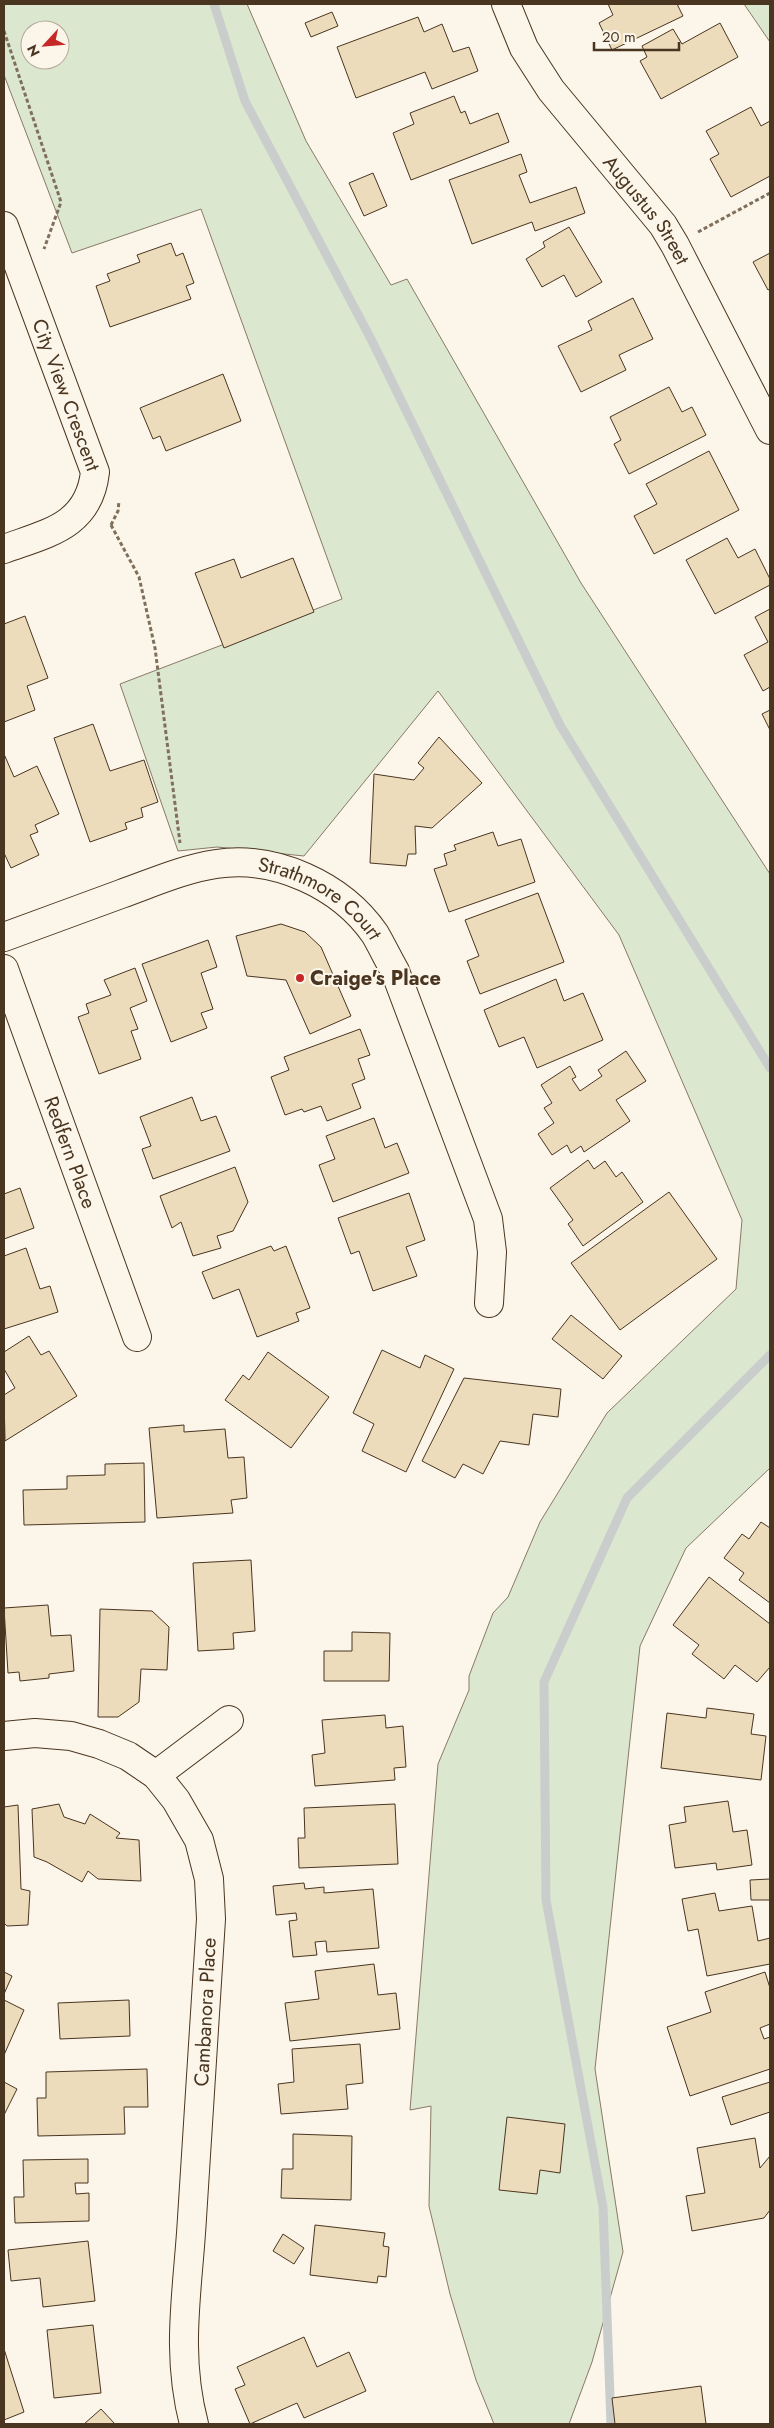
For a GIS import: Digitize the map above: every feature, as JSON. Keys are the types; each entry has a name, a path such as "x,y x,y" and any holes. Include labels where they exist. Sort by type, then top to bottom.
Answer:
{"street":[{"name":"Augustus Street","path":"506,4 524,48 551,90 663,225 676,245 770,430"},
{"name":"City View Crescent","path":"4,226 95,472 93,491 83,509 53,531 4,549"},
{"name":"Strathmore Court","path":"4,937 184,871 217,864 258,864 286,870 326,887 353,910 374,934 394,971 488,1219 492,1252 489,1302"},
{"name":"Redfern Place","path":"4,969 137,1337"},
{"path":"156,1775 230,1720"},
{"name":"Cambanora Place","path":"4,1736 35,1734 71,1736 128,1756 156,1775 176,1800 198,1840 209,1878 211,1919 182,2358 187,2397 194,2424"}],"path":[{"path":"4,32 61,202 43,250"},
{"path":"676,245 770,193"},
{"path":"93,491 139,577 155,648 169,771 184,871"}],"green space":[{"path":"4,4 247,4 306,141 391,285 407,279 581,583 770,874 770,1468 686,1548 640,1646 595,2069 623,2252 592,2362 569,2424 494,2424 476,2380 450,2294 429,2206 431,2106 410,2110 438,1764 469,1690 469,1676 493,1613 508,1597 540,1522 607,1413 736,1289 742,1220 619,935 438,691 304,856 217,847 178,851 120,684 342,599 201,209 72,253 4,75"},
{"path":"744,4 770,4 770,42"}],"building":[{"path":"608,4 677,4 683,16 612,50 599,23 613,15"},
{"path":"332,12 338,26 311,37 305,23"},
{"path":"418,17 424,32 442,24 453,52 469,47 478,71 432,89 425,72 356,98 337,47"},
{"path":"720,23 738,57 661,99 640,61 647,57 642,46 673,29 682,44"},
{"path":"454,96 461,113 465,111 470,124 498,113 509,142 411,180 393,133 414,124 410,113"},
{"path":"751,107 761,126 770,121 770,176 731,197 710,159 719,154 706,131"},
{"path":"521,154 527,172 519,175 530,203 576,187 585,213 535,231 532,222 472,244 449,180"},
{"path":"373,173 387,206 364,216 349,183"},
{"path":"569,227 602,282 576,297 564,275 542,287 526,259 545,247 543,242"},
{"path":"171,243 176,256 183,253 194,283 186,286 191,299 110,327 96,286 110,281 107,274 140,262 137,255"},
{"path":"770,253 770,289 768,290 753,262"},
{"path":"633,298 653,339 619,355 626,370 581,392 558,346 592,330 588,321"},
{"path":"223,374 241,421 166,451 160,436 153,439 140,408"},
{"path":"669,387 682,412 692,407 706,435 629,474 614,444 621,440 610,417"},
{"path":"709,451 739,510 654,554 634,516 657,504 646,484"},
{"path":"727,538 738,558 755,549 770,579 770,585 715,614 686,560"},
{"path":"293,558 314,612 224,648 195,573 234,559 241,578"},
{"path":"770,609 770,687 763,691 744,655 768,642 755,617"},
{"path":"25,616 48,678 27,686 35,710 4,722 4,624"},
{"path":"770,710 770,730 762,714"},
{"path":"93,724 110,771 144,760 158,802 141,808 143,817 125,823 127,829 90,842 54,738"},
{"path":"439,737 482,783 432,828 415,826 416,854 408,854 406,866 370,863 374,774 414,780 424,768 418,763"},
{"path":"4,754 14,777 37,766 59,814 35,825 38,832 30,835 39,855 11,868 4,853"},
{"path":"493,832 498,846 521,839 535,882 449,912 434,869 447,865 444,854 456,850 454,845"},
{"path":"538,893 564,962 480,994 467,961 479,956 465,920"},
{"name":"Craige's Place","path":"281,924 305,932 321,947 351,1016 310,1034 286,980 247,976 236,936"},
{"path":"208,940 217,967 201,973 213,1009 201,1013 207,1028 171,1042 142,964"},
{"path":"135,968 147,1001 130,1008 138,1029 131,1031 141,1059 99,1074 78,1017 89,1013 86,1004 111,995 104,980"},
{"path":"556,979 564,1001 583,993 603,1040 537,1068 524,1037 499,1047 484,1010"},
{"path":"360,1029 370,1055 358,1059 365,1079 352,1084 361,1108 327,1121 321,1106 304,1112 302,1109 285,1115 271,1077 289,1070 284,1057"},
{"path":"626,1051 646,1081 616,1100 630,1121 584,1152 581,1146 571,1153 567,1145 552,1155 538,1134 554,1123 544,1108 552,1103 541,1085 570,1066 576,1077 572,1079 580,1091 602,1076 598,1070"},
{"path":"192,1097 201,1121 216,1116 230,1151 153,1179 142,1149 151,1146 140,1117"},
{"path":"374,1118 385,1148 397,1143 409,1173 333,1202 319,1165 335,1159 326,1136"},
{"path":"588,1160 594,1169 605,1161 616,1177 622,1172 643,1202 583,1246 568,1224 573,1220 550,1188"},
{"path":"235,1167 248,1202 233,1231 217,1236 221,1248 193,1256 181,1222 172,1228 160,1196"},
{"path":"20,1188 34,1228 4,1239 4,1194"},
{"path":"669,1192 717,1259 620,1330 571,1263"},
{"path":"409,1193 425,1240 406,1247 417,1276 373,1291 359,1251 351,1254 338,1218"},
{"path":"271,1246 274,1251 286,1246 310,1308 296,1313 299,1321 257,1337 239,1289 213,1299 202,1272"},
{"path":"26,1248 40,1289 50,1286 58,1312 4,1329 4,1256"},
{"path":"571,1315 622,1356 603,1379 552,1339"},
{"path":"29,1336 41,1355 49,1351 77,1396 5,1441 4,1395 15,1388 4,1369 4,1352"},
{"path":"382,1350 420,1368 425,1355 454,1369 406,1472 362,1451 374,1424 353,1413"},
{"path":"268,1352 329,1397 291,1448 225,1400 243,1375 249,1380"},
{"path":"464,1378 561,1389 558,1417 533,1414 529,1445 500,1441 483,1474 463,1464 455,1478 422,1461"},
{"path":"184,1425 184,1432 225,1429 228,1458 244,1457 247,1498 231,1500 233,1513 157,1518 149,1428"},
{"path":"144,1463 145,1522 24,1525 23,1490 67,1489 67,1476 105,1475 105,1464"},
{"path":"761,1522 770,1528 770,1603 739,1580 744,1573 724,1558 742,1534 749,1539"},
{"path":"251,1560 255,1631 233,1633 234,1649 198,1651 193,1563"},
{"path":"709,1577 770,1624 770,1667 757,1682 735,1665 724,1679 692,1654 699,1645 673,1625"},
{"path":"48,1605 51,1636 71,1635 74,1671 49,1674 49,1678 20,1681 19,1672 8,1673 4,1608"},
{"path":"100,1609 152,1611 169,1627 167,1670 141,1669 139,1702 118,1717 98,1717"},
{"path":"352,1632 390,1633 389,1681 324,1681 324,1651 352,1651"},
{"path":"707,1708 754,1714 751,1734 766,1736 761,1780 661,1768 667,1713 706,1718"},
{"path":"385,1715 386,1728 403,1726 406,1767 394,1768 395,1780 315,1786 312,1755 325,1753 322,1720"},
{"path":"728,1801 733,1832 747,1830 752,1865 717,1870 716,1863 675,1868 669,1825 686,1822 684,1807"},
{"path":"59,1804 64,1817 85,1824 90,1814 120,1833 116,1838 139,1840 141,1881 98,1879 88,1871 82,1882 47,1862 34,1857 32,1809"},
{"path":"395,1804 398,1864 299,1868 298,1838 305,1838 304,1808"},
{"path":"18,1805 21,1889 30,1891 28,1925 7,1926 4,1923 4,1807"},
{"path":"770,1879 770,1900 751,1900 750,1880"},
{"path":"304,1883 305,1889 324,1887 324,1893 373,1889 379,1948 327,1952 326,1941 315,1942 317,1955 293,1957 289,1921 297,1920 296,1913 276,1915 273,1886"},
{"path":"715,1893 719,1911 752,1906 758,1941 770,1938 770,1964 707,1976 698,1929 688,1931 682,1899"},
{"path":"374,1964 378,1995 396,1993 400,2029 290,2041 285,2003 319,1999 315,1971"},
{"path":"4,1972 12,1976 4,1994"},
{"path":"765,1972 770,1988 770,2024 760,2028 764,2039 770,2037 770,2069 690,2096 667,2027 711,2012 705,1992"},
{"path":"4,2000 24,2010 4,2055"},
{"path":"129,2000 130,2036 60,2039 58,2003"},
{"path":"360,2044 363,2083 346,2085 348,2109 281,2114 278,2084 294,2082 292,2049"},
{"path":"147,2069 148,2107 124,2107 125,2134 38,2136 37,2098 46,2098 46,2072"},
{"path":"4,2082 17,2089 4,2115"},
{"path":"770,2082 770,2112 731,2125 722,2097"},
{"path":"507,2117 565,2124 560,2173 540,2170 537,2194 499,2190"},
{"path":"293,2134 352,2136 351,2200 281,2198 282,2169 293,2169"},
{"path":"755,2138 760,2168 770,2156 770,2210 764,2218 692,2231 686,2196 705,2193 697,2148"},
{"path":"88,2159 88,2183 75,2183 76,2194 89,2193 89,2221 15,2223 14,2197 24,2197 23,2160"},
{"path":"315,2225 385,2233 383,2246 389,2247 386,2277 378,2276 377,2283 310,2275"},
{"path":"283,2234 304,2248 294,2264 273,2251"},
{"path":"88,2241 95,2301 43,2307 40,2278 11,2281 8,2250"},
{"path":"93,2325 101,2393 54,2398 47,2330"},
{"path":"304,2337 317,2367 349,2352 366,2391 304,2418 297,2403 250,2424 235,2389 245,2385 237,2367"},
{"path":"4,2349 24,2412 4,2420"},
{"path":"701,2386 706,2424 615,2424 612,2398"},
{"path":"101,2409 115,2424 84,2424"}],"waterway":[{"path":"214,4 245,101 372,341 560,725 770,1068"},
{"path":"611,2424 603,2207 546,1900 544,1682 627,1498 770,1355"}],"place":[{"name":"Craige's Place","path":"300,978"}]}
